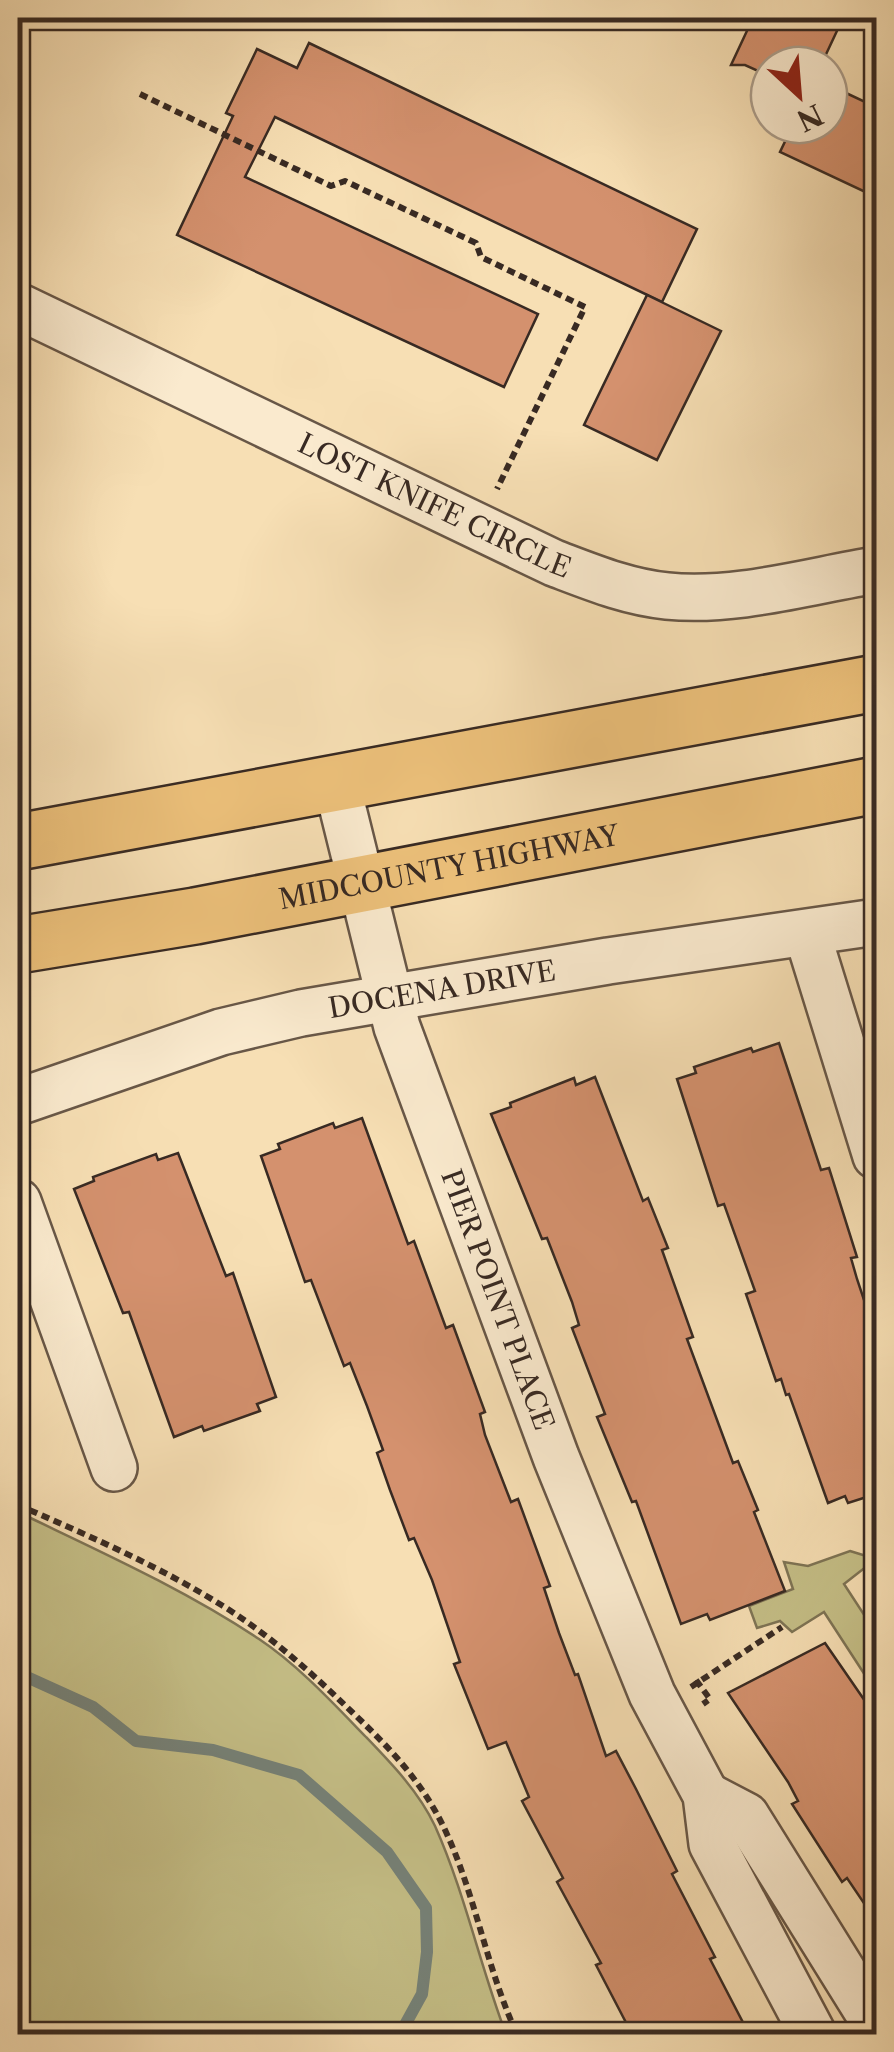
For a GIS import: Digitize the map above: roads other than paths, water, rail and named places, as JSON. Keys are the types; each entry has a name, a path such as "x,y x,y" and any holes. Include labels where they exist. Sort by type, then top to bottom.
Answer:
{"main road":[{"path":"18,842 876,683"},
{"name":"MIDCOUNTY HIGHWAY","path":"18,946 876,785"}],"street":[{"name":"LOST KNIFE CIRCLE","path":"18,306 594,579 670,596 748,592 876,570"},
{"name":"PIER POINT PLACE","path":"337,785 388,997 407,1057 556,1457 659,1709 706,1795 712,1844 813,2034"},
{"name":"DOCENA DRIVE","path":"18,1102 221,1032 301,1013 876,922"},
{"path":"808,933 876,1156"},
{"path":"18,1202 114,1468"},
{"path":"706,1795 746,1816 876,2025"}],"waterway":[{"path":"18,1673 93,1707 136,1741 213,1750 299,1775 387,1852 426,1908 427,1952 422,1994 400,2034"}]}
